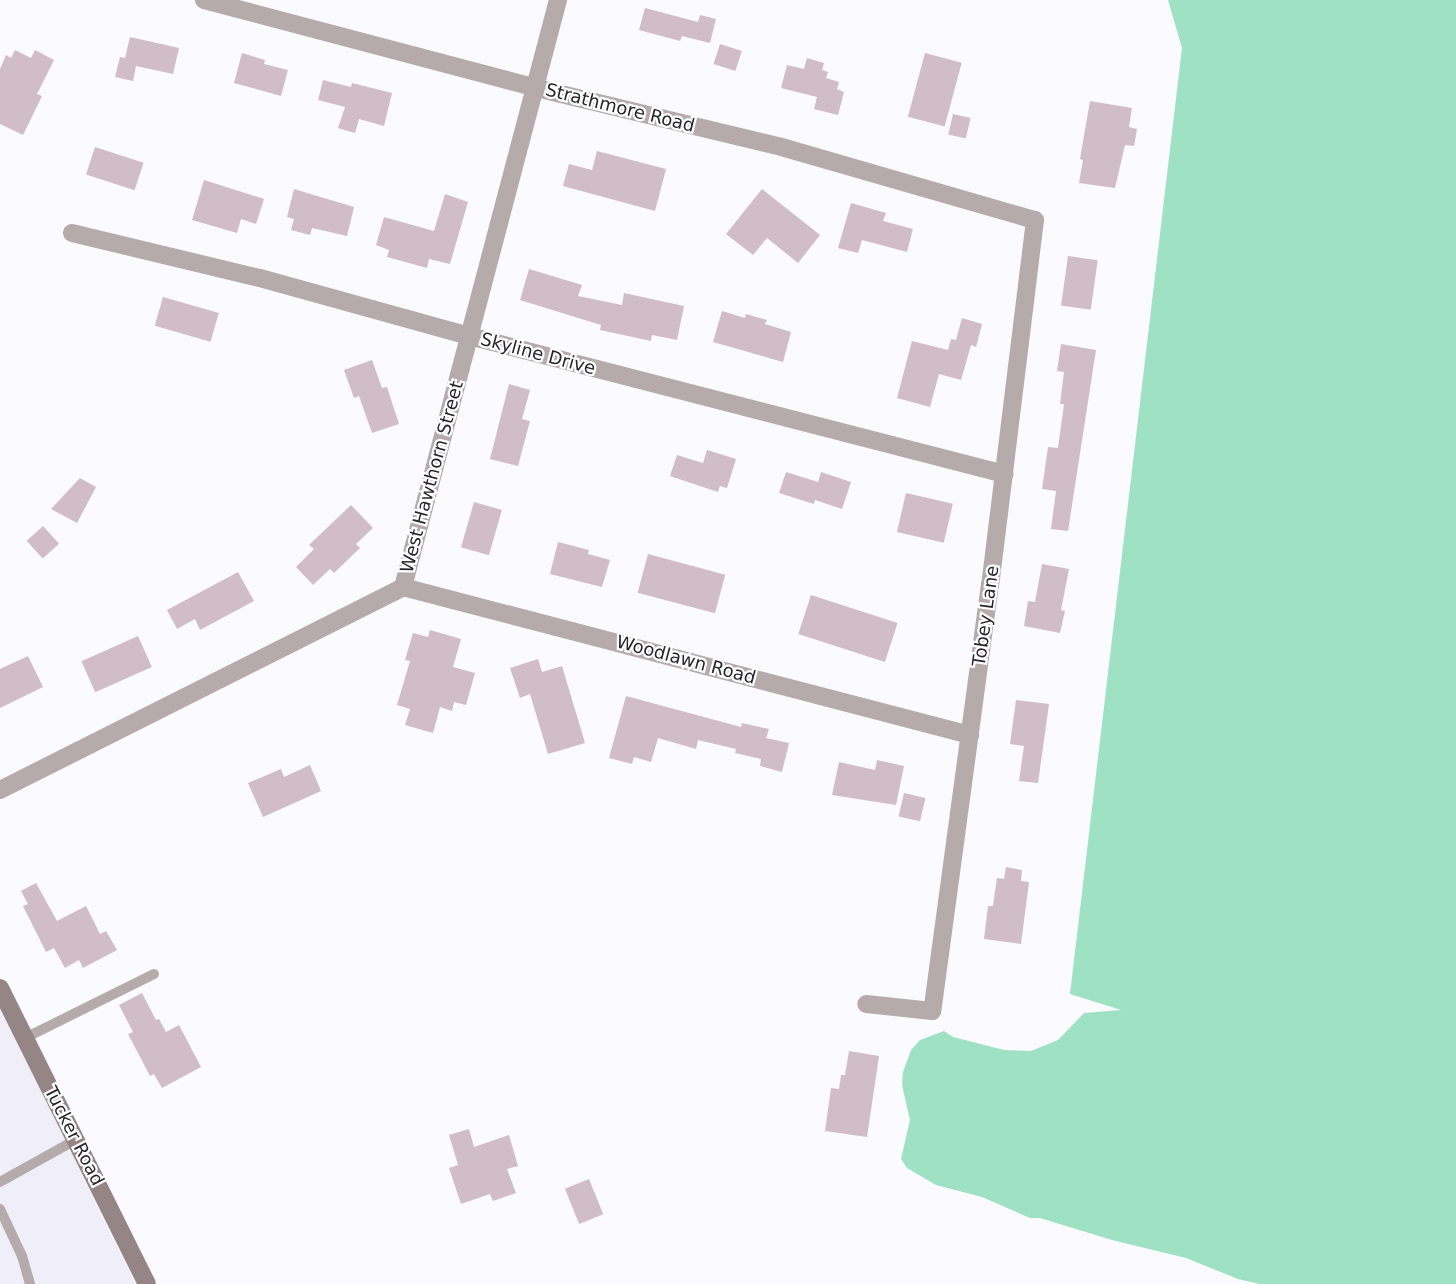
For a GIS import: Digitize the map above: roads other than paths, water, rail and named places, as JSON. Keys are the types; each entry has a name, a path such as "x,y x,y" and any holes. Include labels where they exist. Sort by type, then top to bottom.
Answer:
{"main road":[{"name":"Tucker Road","path":"0,988 147,1284"}],"street":[{"name":"Strathmore Road","path":"204,0 536,88 785,148 1035,220"},
{"name":"West Hawthorn Street","path":"0,790 402,587 558,0"},
{"name":"Tobey Lane","path":"866,1004 932,1011 1004,474 1035,220"},
{"name":"Skyline Drive","path":"72,233 260,278 470,336 1004,474"},
{"name":"Woodlawn Road","path":"402,587 970,735"}],"lane":[{"path":"25,1038 154,974"},
{"path":"0,1182 75,1140"},
{"path":"0,1209 22,1256 30,1284"}]}
